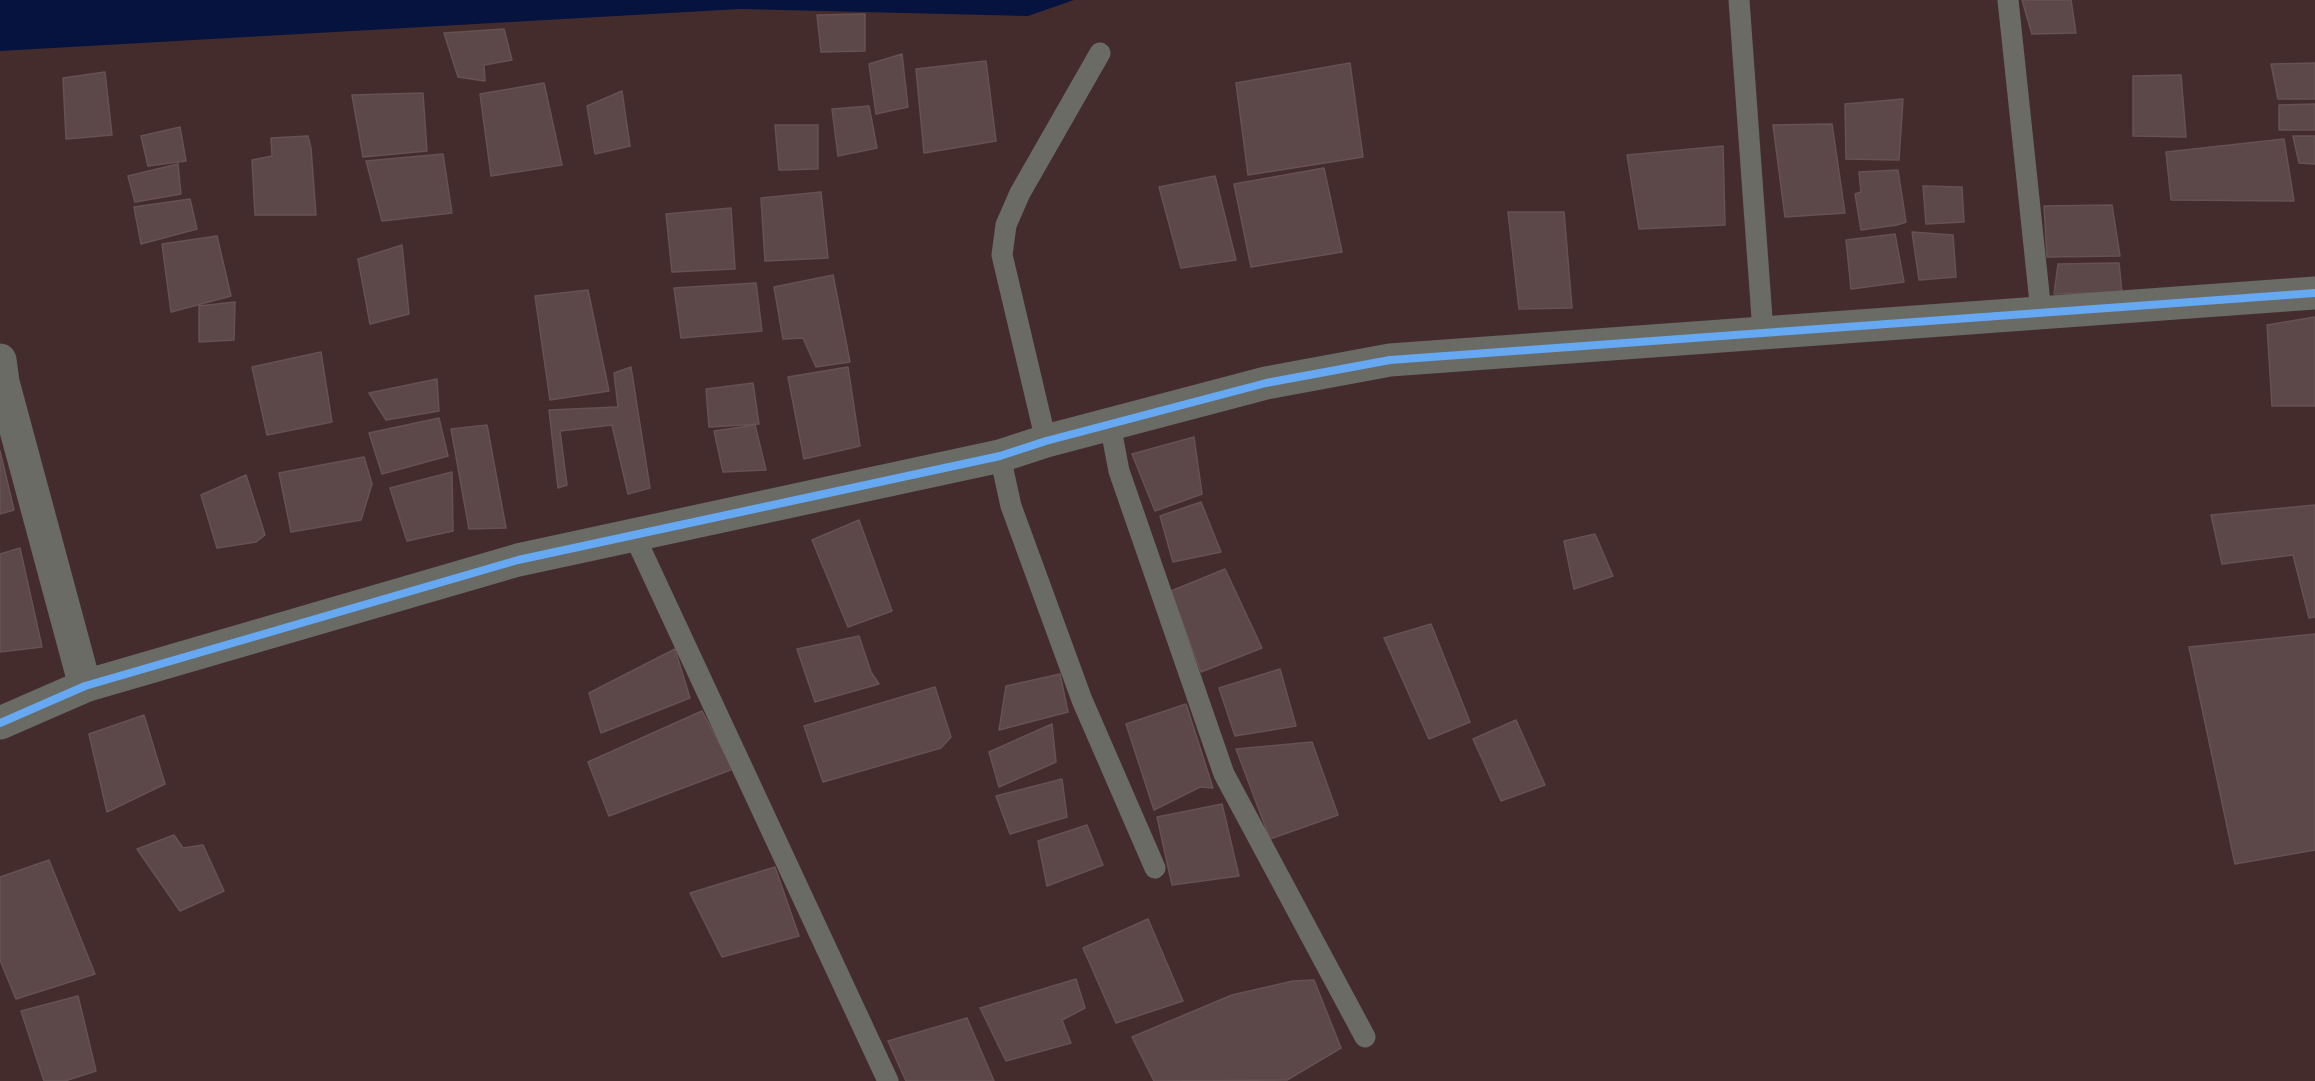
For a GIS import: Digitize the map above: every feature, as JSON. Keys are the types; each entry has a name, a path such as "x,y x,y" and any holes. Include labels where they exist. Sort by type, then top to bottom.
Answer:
{"street":[{"path":"0,723 85,686 518,560 1000,456 1046,441 1266,383 1390,360 2315,293"},
{"path":"0,360 3,382 85,686"}],"lane":[{"path":"1739,0 1763,332"},
{"path":"2008,0 2041,312"},
{"path":"1046,441 1002,255 1006,225 1020,193 1100,54"},
{"path":"1110,424 1119,471 1224,774 1365,1037"},
{"path":"1000,456 1011,507 1078,689 1155,868"},
{"path":"634,535 888,1081"}],"shaded area":[{"path":"0,0 1074,0 1028,16 740,9 0,51"}],"building":[{"path":"2022,0 2071,0 2076,33 2032,34"},
{"path":"865,14 865,51 821,52 817,15"},
{"path":"504,29 512,60 484,65 485,81 458,77 444,33"},
{"path":"902,54 908,107 876,114 869,64"},
{"path":"986,61 996,141 924,153 916,69"},
{"path":"1350,63 1363,157 1248,175 1236,83"},
{"path":"2315,63 2315,99 2278,99 2271,64"},
{"path":"105,72 112,135 66,139 63,78"},
{"path":"2181,75 2186,137 2133,136 2133,76"},
{"path":"544,83 562,165 491,176 480,94"},
{"path":"622,91 630,146 595,154 587,106"},
{"path":"423,93 427,151 363,157 352,95"},
{"path":"1903,99 1899,160 1846,159 1845,104"},
{"path":"2315,104 2315,130 2279,130 2279,105"},
{"path":"869,106 877,148 838,156 832,109"},
{"path":"1832,124 1845,213 1785,217 1773,125"},
{"path":"775,125 818,125 818,169 779,170"},
{"path":"180,127 186,161 148,166 141,136"},
{"path":"308,136 316,215 255,215 252,160 272,156 271,138"},
{"path":"2293,136 2315,136 2315,164 2299,163"},
{"path":"2284,139 2294,201 2171,200 2166,152"},
{"path":"1723,146 1725,225 1639,229 1627,155"},
{"path":"443,154 452,213 382,221 366,161"},
{"path":"178,164 181,194 135,202 128,176"},
{"path":"1324,168 1342,252 1251,267 1234,184"},
{"path":"1898,170 1906,222 1861,230 1855,194 1861,192 1859,172"},
{"path":"1215,176 1236,260 1181,268 1159,187"},
{"path":"1923,186 1962,187 1964,222 1926,224"},
{"path":"821,192 828,258 765,261 761,198"},
{"path":"190,199 197,229 141,244 134,207"},
{"path":"2112,205 2120,256 2047,257 2044,206"},
{"path":"731,208 735,269 672,272 666,214"},
{"path":"1508,212 1564,212 1572,308 1519,309"},
{"path":"1912,232 1953,235 1956,277 1919,280"},
{"path":"1895,234 1904,282 1851,289 1846,240"},
{"path":"217,236 231,296 171,312 162,244"},
{"path":"402,245 409,314 370,324 358,259"},
{"path":"2119,263 2122,292 2054,294 2058,264"},
{"path":"833,275 850,362 816,367 803,338 783,339 774,287"},
{"path":"756,283 762,331 681,338 674,288"},
{"path":"588,290 609,391 550,400 535,296"},
{"path":"235,302 234,340 199,342 199,306"},
{"path":"2315,317 2315,406 2272,406 2267,325"},
{"path":"321,352 332,422 267,435 252,367"},
{"path":"631,367 650,488 628,494 612,425 560,431 567,485 558,488 549,410 618,407 614,373"},
{"path":"848,367 860,446 804,459 788,377"},
{"path":"437,379 439,411 386,420 369,393"},
{"path":"753,383 759,424 709,427 706,389"},
{"path":"439,418 448,456 382,474 369,433"},
{"path":"487,425 506,528 469,529 451,429"},
{"path":"755,425 766,470 723,472 714,431"},
{"path":"1194,437 1202,494 1155,511 1132,454"},
{"path":"0,451 14,510 0,514"},
{"path":"364,457 372,484 361,520 291,532 279,473"},
{"path":"452,472 453,531 407,541 390,488"},
{"path":"246,475 265,535 256,542 217,548 201,495"},
{"path":"1201,502 1221,552 1173,562 1160,516"},
{"path":"2315,505 2315,617 2309,618 2293,555 2222,564 2211,515"},
{"path":"859,520 892,611 848,627 812,540"},
{"path":"1595,534 1613,576 1574,589 1564,541"},
{"path":"20,548 42,647 0,652 0,554"},
{"path":"1225,569 1262,648 1201,672 1171,591"},
{"path":"1431,624 1470,722 1429,739 1384,638"},
{"path":"2315,634 2315,850 2235,864 2189,647"},
{"path":"859,636 871,672 879,684 815,702 797,649"},
{"path":"675,649 690,698 601,733 589,693"},
{"path":"1280,669 1296,726 1235,736 1219,688"},
{"path":"1060,674 1068,712 999,730 1006,686"},
{"path":"935,687 951,737 941,748 823,782 804,726"},
{"path":"1186,704 1213,788 1200,787 1154,810 1126,724"},
{"path":"702,711 733,769 609,816 588,762"},
{"path":"144,715 165,784 107,812 89,734"},
{"path":"1516,720 1545,785 1501,801 1473,739"},
{"path":"1052,724 1056,762 999,787 989,752"},
{"path":"1312,742 1338,815 1270,839 1236,749"},
{"path":"1062,779 1067,817 1010,834 996,796"},
{"path":"1222,804 1239,876 1172,885 1157,817"},
{"path":"1087,825 1103,865 1047,886 1038,841"},
{"path":"174,835 183,848 203,845 224,891 180,911 137,849"},
{"path":"49,860 95,974 16,999 0,960 0,877"},
{"path":"775,867 799,936 722,957 690,893"},
{"path":"1148,919 1183,1001 1116,1023 1083,948"},
{"path":"1076,979 1085,1008 1062,1020 1071,1043 1006,1061 980,1008"},
{"path":"1314,980 1341,1048 1287,1080 1154,1081 1132,1037 1232,995 1293,981"},
{"path":"78,996 96,1071 65,1081 44,1081 21,1011"},
{"path":"967,1018 994,1081 906,1081 888,1041"}],"cycle path":[{"path":"0,723 85,686 518,560 1000,456 1046,441 1266,383 1390,360 2315,293"}]}
